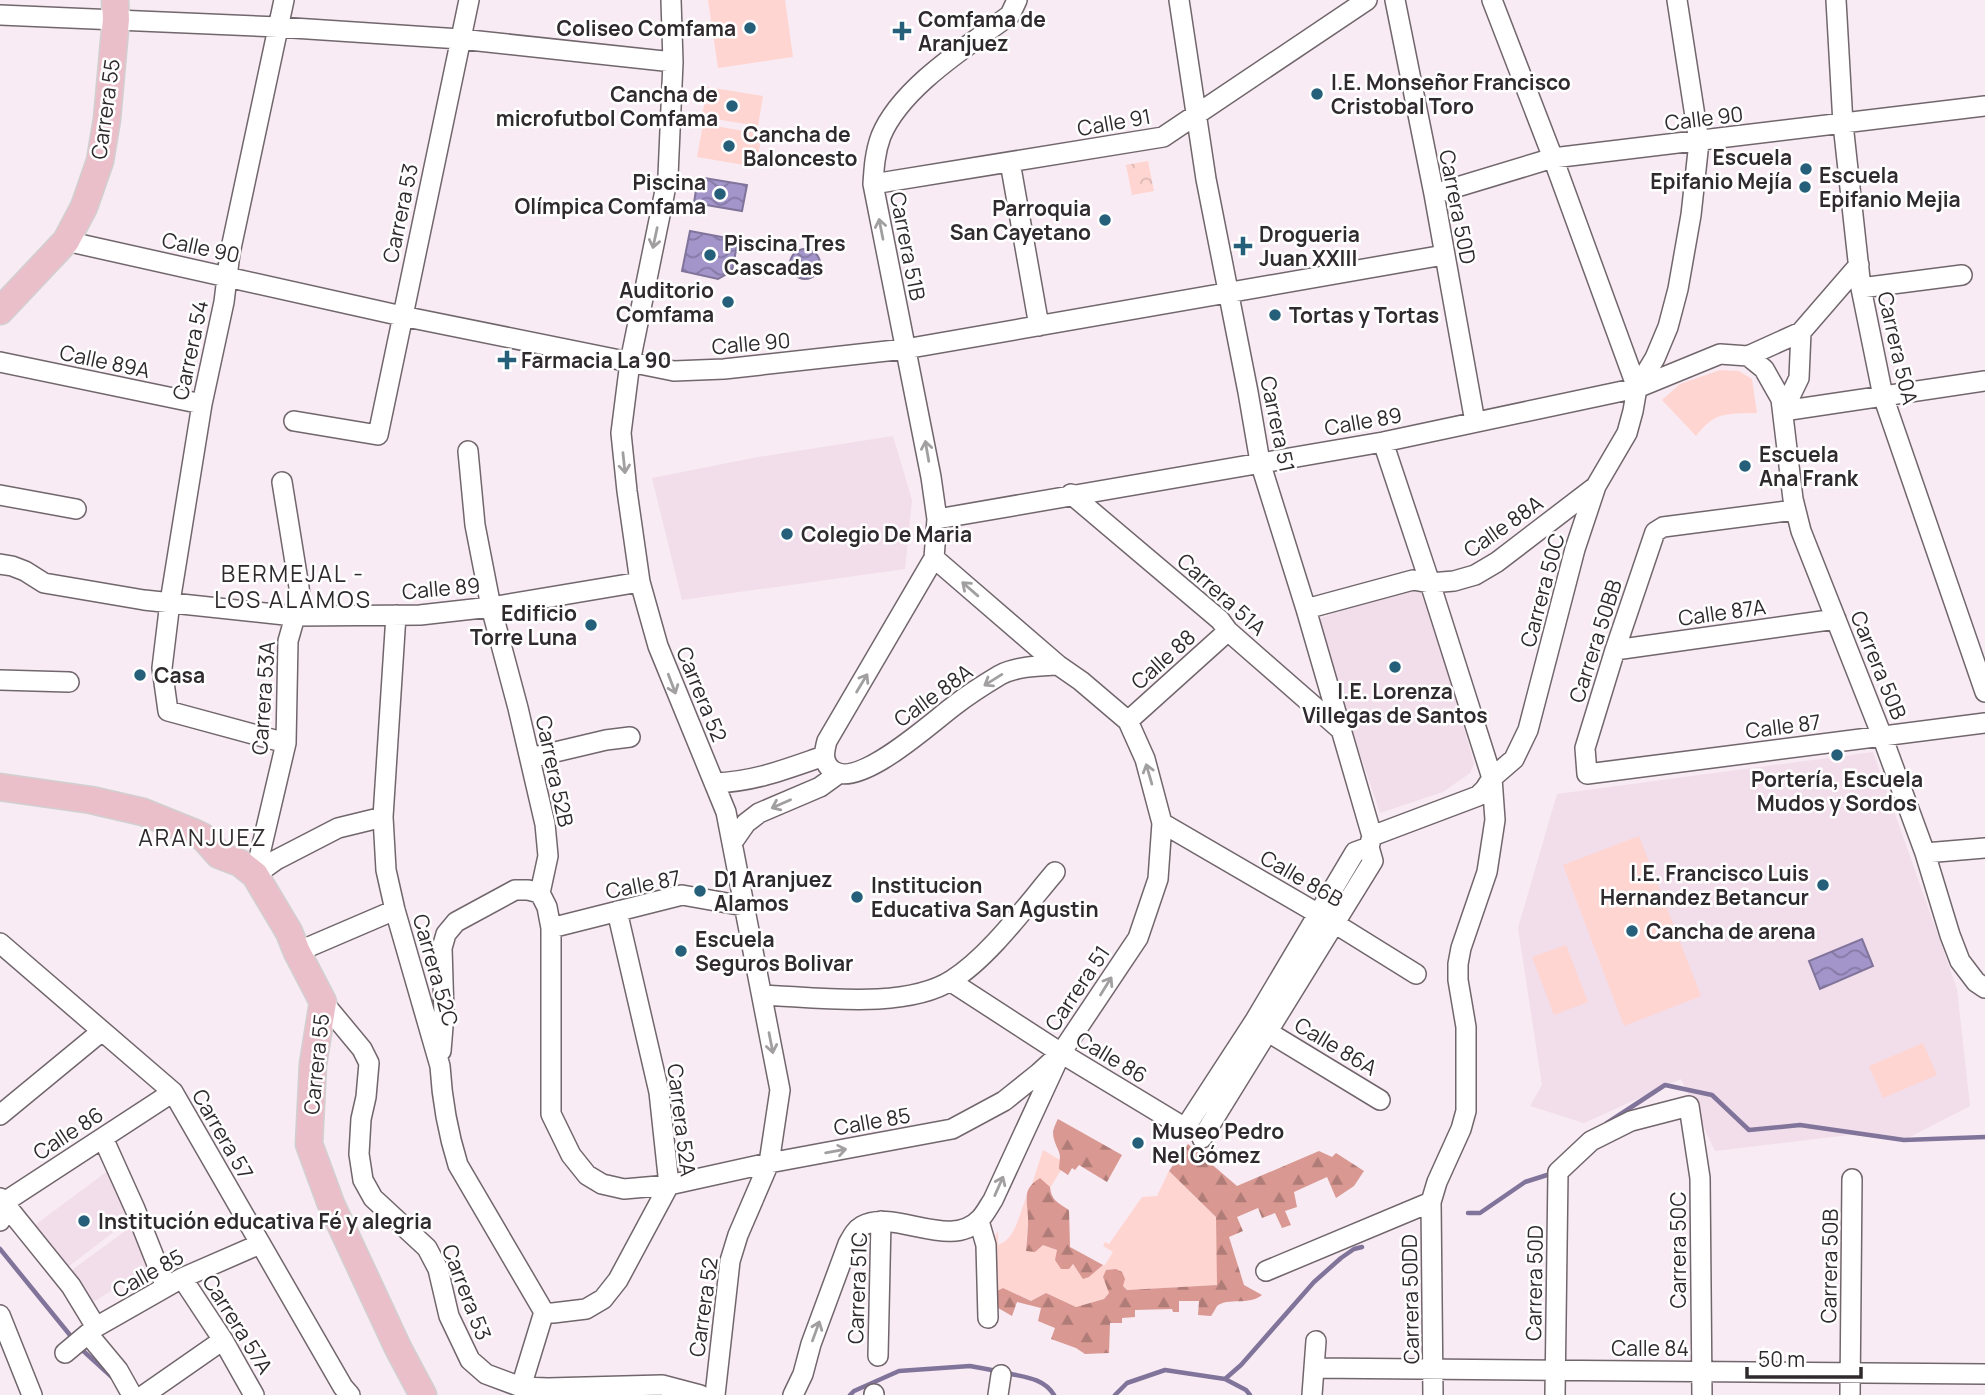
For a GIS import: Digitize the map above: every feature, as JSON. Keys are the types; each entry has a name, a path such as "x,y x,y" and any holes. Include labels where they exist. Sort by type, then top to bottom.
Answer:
{"main road":[{"name":"Carrera 55","path":"0,311 66,241 84,207 100,161 107,119 116,10"},
{"name":"Carrera 55","path":"0,787 91,800 143,812 203,837 219,855 240,863 255,875 289,932 323,1002 313,1064 309,1144 331,1204 398,1348 423,1395"}],"street":[{"name":"Carrera 54","path":"284,0 227,275 225,302 202,404 162,668 168,711 286,743"},
{"name":"Carrera 53","path":"294,421 378,435 469,0"},
{"name":"Carrera 52","path":"671,0 673,62 668,176 630,362 621,433 640,582 658,646 726,812 780,1090 769,1163 738,1235 730,1261 715,1395"},
{"name":"Carrera 51B","path":"934,558 937,519 923,430 873,184 875,154 882,134 901,103 920,82 1010,15 1017,0"},
{"name":"Carrera 51","path":"1179,0 1210,204 1260,462 1306,609 1371,841"},
{"name":"Calle 91","path":"873,184 1163,137 1367,0"},
{"name":"Carrera 50D","path":"1395,0 1434,194 1475,422"},
{"path":"1492,0 1637,388"},
{"path":"1637,388 1655,358 1668,327 1678,289 1691,215 1699,142 1677,0"},
{"name":"Carrera 50A","path":"1836,0 1843,124 1861,288 1883,396 1985,692"},
{"path":"0,15 116,10 278,27 460,39 673,62"},
{"name":"Calle 90","path":"1434,194 1553,158 1985,106"},
{"path":"1010,162 1039,326"},
{"name":"Calle 90","path":"66,241 402,316 674,371 724,369 905,349 1444,255"},
{"path":"1748,356 1801,332 1859,265"},
{"path":"1861,288 1962,275"},
{"path":"1783,411 1799,378 1801,332"},
{"name":"Calle 89","path":"937,519 1383,442 1637,388 1720,354 1748,356"},
{"name":"Carrera 50B","path":"1748,356 1764,369 1781,399 1794,510 1801,531 1882,736 1925,853 1960,961 1976,982 1985,988"},
{"name":"Calle 89A","path":"0,362 202,404"},
{"path":"1783,411 1985,381"},
{"name":"Carrera 50C","path":"1492,778 1514,759 1528,730 1575,549 1596,486 1627,433 1637,388"},
{"path":"1266,1271 1431,1202 1466,1111 1466,1039 1458,964 1487,872 1495,820 1492,778 1383,442"},
{"name":"Carrera 52B","path":"468,451 475,524 491,607 545,824 548,856 540,893"},
{"name":"Carrera 53A","path":"255,875 286,743 288,641 300,599 282,482"},
{"name":"Calle 88A","path":"1306,609 1413,580 1430,583 1454,581 1475,575 1497,562 1596,486"},
{"name":"Carrera 51A","path":"1072,494 1220,620 1228,631 1340,730"},
{"path":"0,495 76,509"},
{"name":"Carrera 50BB","path":"1587,774 1585,748 1615,650 1656,532 1663,527 1794,510"},
{"path":"838,774 830,769 824,756 827,741 934,558"},
{"name":"Carrera 51","path":"934,558 1058,666 1081,681 1128,721 1145,759 1163,823 1158,879 1138,938 1061,1053 993,1200 979,1221"},
{"name":"Calle 89","path":"0,564 25,571 44,583 144,600 294,616 420,615 491,607 640,582"},
{"name":"Carrera 52C","path":"396,615 383,817 386,870 440,1066 448,1131 458,1165 544,1312"},
{"name":"Calle 87A","path":"1615,650 1836,619"},
{"name":"Calle 88","path":"1128,721 1228,631"},
{"name":"Calle 88A","path":"732,844 746,823 759,814 820,787 838,774 849,775 871,768 956,704 1003,674 1030,666 1058,666"},
{"path":"0,680 69,682"},
{"name":"Calle 87","path":"1587,774 1985,723"},
{"path":"530,758 630,737"},
{"path":"714,783 753,780 824,756"},
{"path":"1202,1138 1268,1031 1326,919 1355,852 1371,841 1478,796 1492,778"},
{"path":"255,875 286,854 338,828 383,817"},
{"name":"Calle 86B","path":"1163,823 1416,974"},
{"path":"1925,853 1985,848"},
{"path":"762,995 872,1000 912,996 950,981 981,957 1055,872"},
{"path":"440,1066 444,1014 442,947 446,934 456,922 515,890 540,893 547,907 551,928 551,1114 560,1136 587,1175 602,1184 624,1189 670,1185"},
{"name":"Calle 87","path":"551,928 682,895 744,906"},
{"path":"297,952 395,909"},
{"name":"Carrera 52A","path":"544,1312 553,1314 586,1309 603,1299 618,1280 670,1185 659,1092 617,911"},
{"name":"Calle 86","path":"950,981 1061,1053 1185,1128 1326,919"},
{"name":"Carrera 57","path":"0,943 173,1092 350,1395"},
{"name":"Carrera 53","path":"323,1002 362,1049 369,1063 359,1154 363,1180 373,1198 427,1248 438,1269 449,1316 470,1360 486,1374 521,1387 662,1385 700,1395"},
{"path":"0,1115 102,1031"},
{"name":"Calle 86A","path":"1268,1031 1380,1100"},
{"name":"Calle 85","path":"670,1185 769,1163 952,1129 1004,1101 1061,1053"},
{"name":"Calle 86","path":"1,1207 173,1092"},
{"name":"Carrera 50C","path":"1558,1172 1591,1141 1631,1121 1689,1106 1700,1178 1702,1395"},
{"name":"Carrera 57A","path":"103,1138 135,1209 174,1282 223,1340 254,1395"},
{"name":"Carrera 50D","path":"1555,1395 1558,1172"},
{"name":"Carrera 50B","path":"1850,1395 1852,1179"},
{"name":"Carrera 50DD","path":"1431,1202 1433,1395"},
{"path":"1,1207 71,1286 89,1333 118,1370 132,1395"},
{"path":"793,1395 803,1374 811,1344 848,1244 863,1225 881,1221 942,1231 963,1229 979,1221 986,1245 988,1318"},
{"name":"Carrera 51C","path":"877,1356 881,1221"},
{"name":"Calle 85","path":"67,1351 89,1333 174,1282 260,1244"},
{"path":"521,1387 544,1312"},
{"path":"0,1315 32,1395"},
{"path":"144,1395 223,1340"},
{"path":"1312,1395 1316,1341"},
{"name":"Calle 84","path":"1314,1368 1985,1374"}],"shaded area":[{"name":"Colegio De Maria","path":"893,436 912,500 905,569 682,600 652,478 758,457"},
{"path":"1412,586 1426,591 1474,764 1470,773 1443,792 1380,813 1315,620"},
{"path":"1873,752 1957,989 1970,1106 1904,1140 1849,1135 1715,1151 1681,1079 1584,1123 1530,1106 1542,1085 1518,928 1557,794"},
{"name":"Institución educativa Fé y alegria","path":"109,1170 132,1218 64,1270 35,1225"},
{"path":"135,1224 149,1267 90,1304 69,1272"}],"green space":[{"name":"Coliseo Comfama","path":"708,0 785,0 793,57 718,68"},
{"name":"Cancha de microfutbol Comfama","path":"707,87 763,96 758,126 702,117"},
{"name":"Cancha de Baloncesto","path":"703,124 762,134 756,167 697,157"},
{"path":"1148,161 1154,191 1132,195 1126,165"},
{"path":"1720,370 1739,371 1752,379 1757,413 1730,414 1716,418 1696,436 1662,400 1680,384"},
{"name":"Cancha de arena","path":"1639,836 1701,996 1624,1026 1563,865"},
{"path":"1566,945 1588,1002 1554,1015 1532,957"},
{"path":"1923,1043 1937,1075 1883,1098 1869,1066"},
{"path":"1058,1119 1122,1155 1107,1182 1079,1165 1075,1170 1072,1168 1068,1175 1059,1169 1060,1154 1053,1135"},
{"path":"1188,1144 1237,1186 1319,1151 1332,1157 1336,1153 1364,1171 1354,1186 1336,1198 1327,1177 1294,1192 1297,1207 1285,1211 1291,1225 1282,1228 1275,1213 1262,1218 1258,1208 1237,1217 1243,1231 1229,1237 1244,1285 1262,1295 1251,1300 1222,1303 1211,1316 1198,1315 1199,1301 1179,1301 1179,1312 1173,1312 1172,1309 1135,1310 1135,1317 1122,1318 1122,1323 1110,1323 1109,1353 1085,1354 1051,1339 1055,1328 1038,1321 1041,1308 1017,1302 1012,1316 993,1305 993,1293 1003,1288 1031,1301 1046,1293 1076,1307 1104,1299 1109,1293 1103,1277 1106,1270 1116,1269 1122,1272 1125,1279 1123,1286 1127,1290 1217,1285 1216,1217 1169,1171"},
{"path":"1043,1150 1060,1160 1061,1170 1050,1188 1040,1178 1032,1184"},
{"path":"1169,1171 1216,1217 1218,1285 1127,1290 1123,1286 1109,1293 1104,1299 1076,1307 1046,1293 1031,1301 1003,1288 993,1293 994,1240 998,1230 998,1245 1009,1237 1026,1198 1026,1251 1043,1244 1066,1258 1083,1278 1089,1277 1105,1265 1113,1252 1103,1246 1105,1242 1109,1244 1142,1197 1157,1196"},
{"path":"1040,1178 1050,1187 1056,1201 1069,1210 1070,1247 1103,1265 1089,1277 1083,1279 1073,1264 1069,1269 1061,1269 1055,1260 1057,1250 1043,1245 1035,1252 1026,1251 1027,1195 1030,1186"}],"water":[{"name":"Piscina Olímpica Comfama","path":"698,177 747,185 742,211 694,203"},
{"name":"Piscina Tres Cascadas","path":"690,231 738,240 732,271 718,279 682,271"},
{"path":"805,249 816,253 820,264 816,275 805,279 794,275 790,264 794,253"},
{"path":"1862,939 1873,966 1820,989 1809,961"}],"waterway":[{"path":"1607,1123 1665,1085 1712,1095 1749,1130 1800,1125 1904,1140 1985,1137"},
{"path":"1468,1213 1480,1213 1525,1182 1551,1172"},
{"path":"1115,1395 1127,1383 1165,1370 1225,1379 1241,1365 1314,1282 1341,1258 1362,1247"},
{"path":"0,1249 74,1340"},
{"path":"79,1347 114,1379"},
{"path":"850,1395 899,1371 970,1366 997,1371"},
{"path":"1006,1373 1039,1382 1054,1395"},
{"path":"1225,1379 1250,1395"}],"place":[{"name":"Coliseo Comfama","path":"750,28"},
{"name":"Comfama de Aranjuez","path":"902,31"},
{"name":"I.E. Monseñor Francisco Cristobal Toro","path":"1317,94"},
{"name":"Cancha de microfutbol Comfama","path":"732,106"},
{"name":"Cancha de Baloncesto","path":"729,146"},
{"name":"Escuela Epifanio Mejía","path":"1806,169"},
{"name":"Escuela Epifanio Mejia","path":"1805,187"},
{"name":"Piscina Olímpica Comfama","path":"720,194"},
{"name":"Parroquia San Cayetano","path":"1105,220"},
{"name":"Drogueria Juan XXIII","path":"1243,246"},
{"name":"Piscina Tres Cascadas","path":"710,255"},
{"name":"Auditorio Comfama","path":"728,302"},
{"name":"Tortas y Tortas","path":"1275,315"},
{"name":"Farmacia La 90","path":"507,360"},
{"name":"Escuela Ana Frank","path":"1745,466"},
{"name":"Colegio De Maria","path":"787,534"},
{"name":"Edificio Torre Luna","path":"591,625"},
{"name":"I.E. Lorenza Villegas de Santos","path":"1395,667"},
{"name":"Casa","path":"140,675"},
{"name":"Portería, Escuela Mudos y Sordos","path":"1837,755"},
{"name":"I.E. Francisco Luis Hernandez Betancur","path":"1823,885"},
{"name":"D1 Aranjuez Alamos","path":"700,891"},
{"name":"Institucion Educativa San Agustin","path":"857,897"},
{"name":"Cancha de arena","path":"1632,931"},
{"name":"Escuela Seguros Bolivar","path":"681,951"},
{"name":"Museo Pedro Nel Gómez","path":"1138,1143"},
{"name":"Institución educativa Fé y alegria","path":"84,1221"}],"district":[{"name":"BERMEJAL - LOS ALAMOS","path":"293,586"},
{"name":"ARANJUEZ","path":"203,837"}]}
